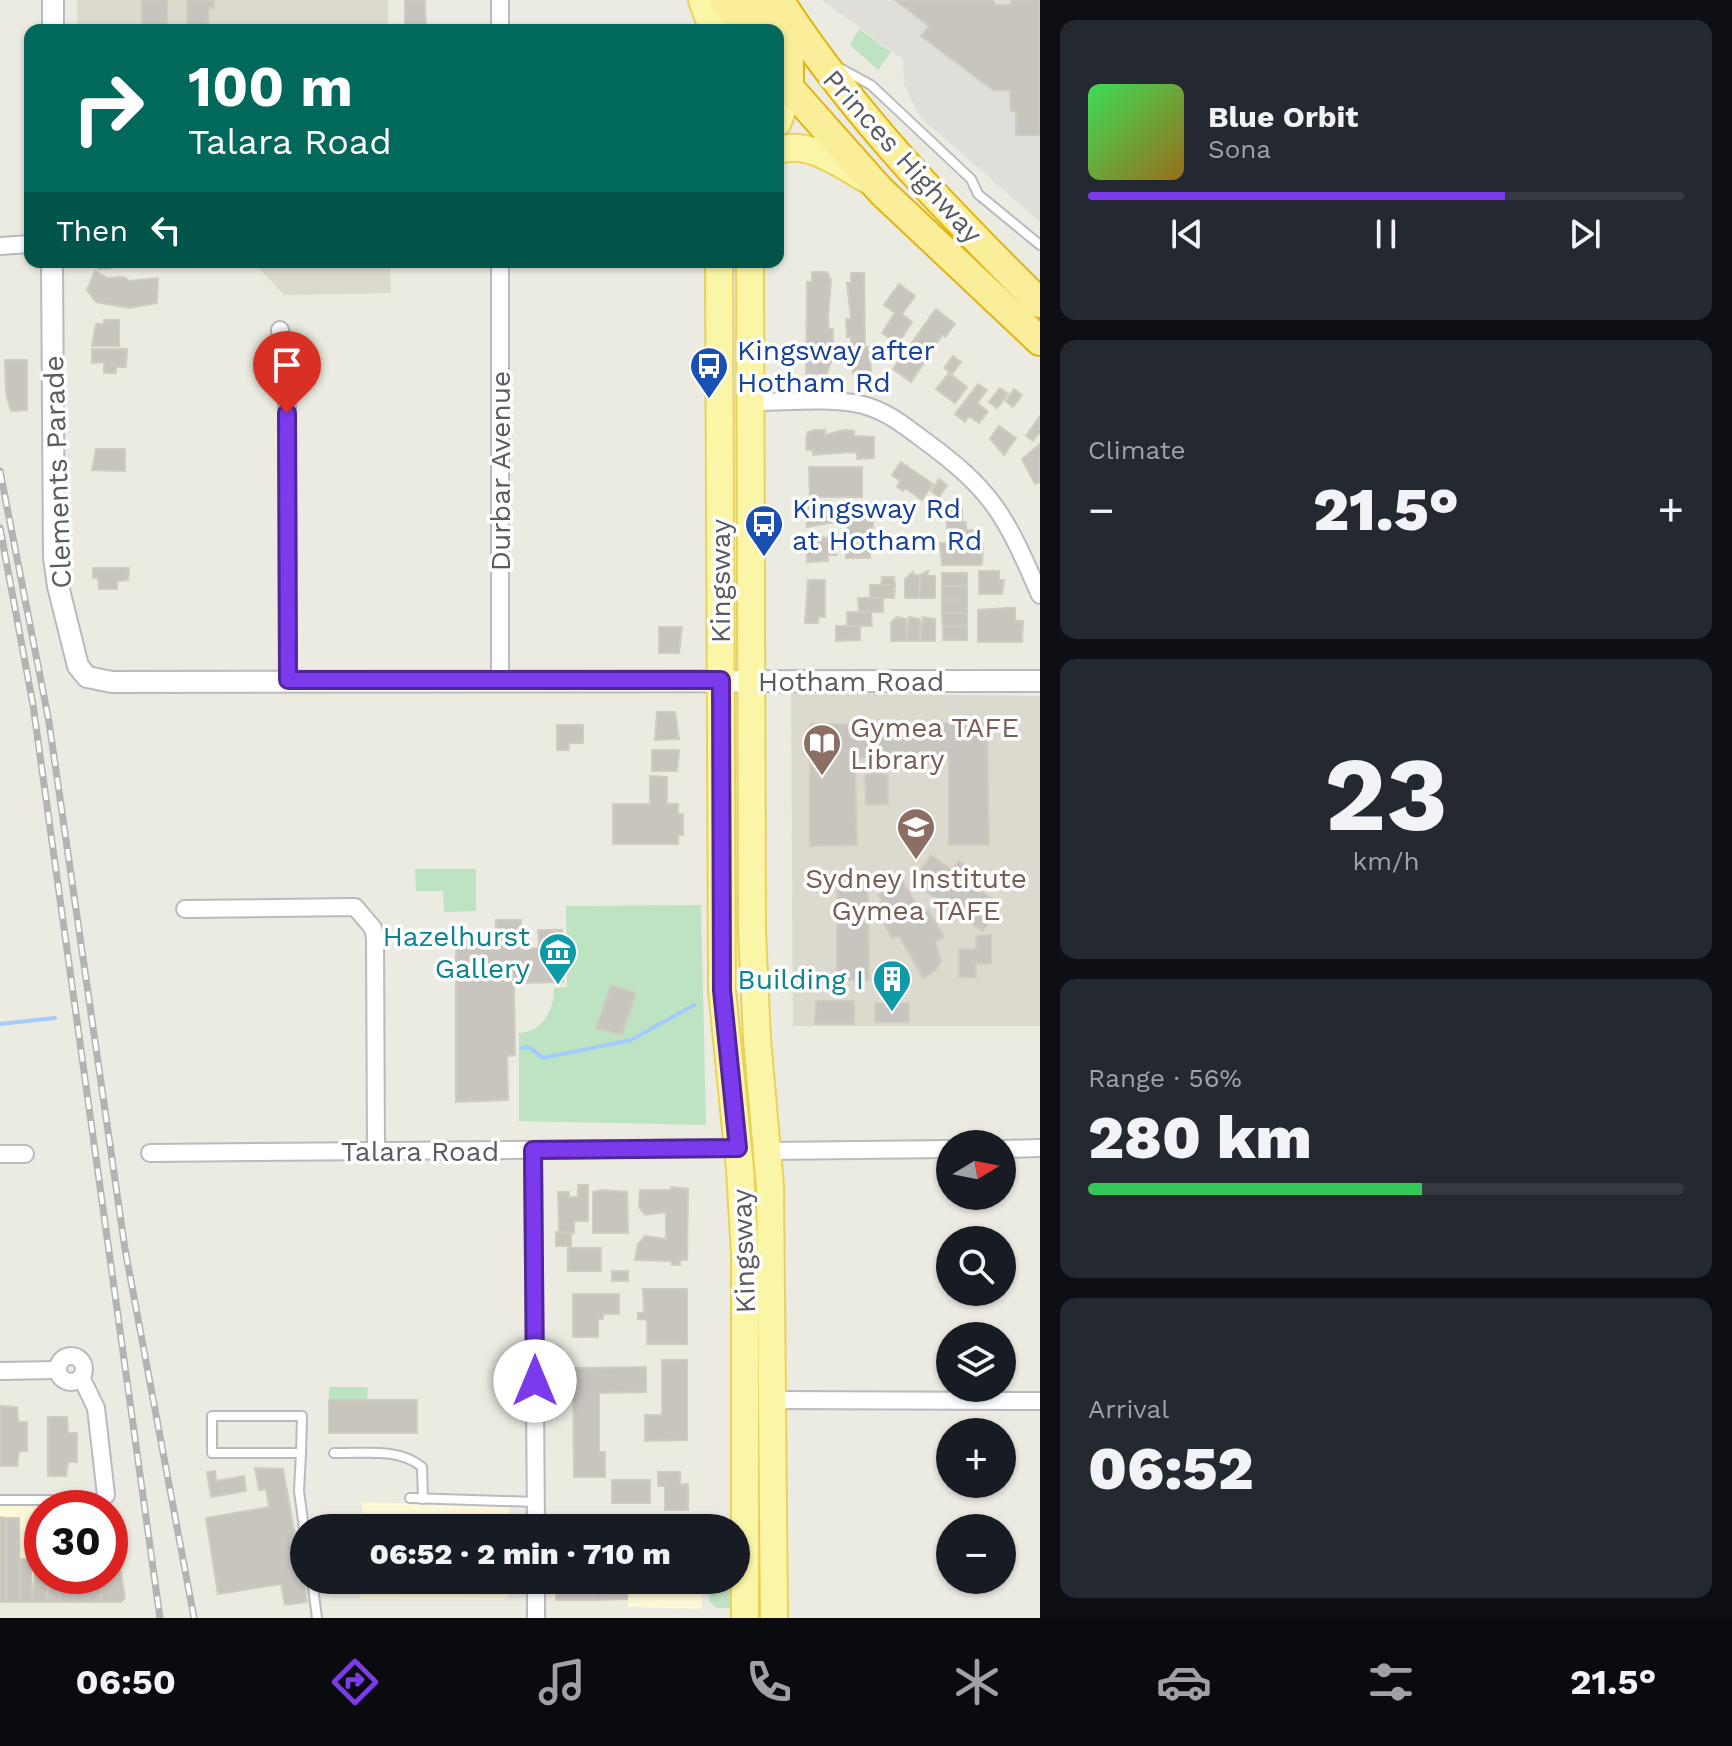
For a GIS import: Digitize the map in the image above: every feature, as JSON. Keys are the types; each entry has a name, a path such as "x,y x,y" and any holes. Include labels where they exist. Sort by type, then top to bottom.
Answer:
{"highway":[{"path":"725,0 742,24"},
{"path":"750,0 768,24"},
{"name":"Princes Highway","path":"779,0 818,60 848,98 952,217 1040,303"},
{"path":"784,50 789,59 784,82 823,85 848,98"},
{"name":"Princes Highway","path":"784,82 874,183 1040,341"}],"main road":[{"path":"702,0 711,24"},
{"path":"784,149 809,149 874,183"},
{"name":"Kingsway","path":"719,268 722,990 745,1255 745,1618"},
{"name":"Kingsway","path":"750,268 754,989 768,1151 774,1400 774,1618"}],"street":[{"path":"53,0 53,24"},
{"path":"500,0 500,24"},
{"path":"0,246 24,244"},
{"name":"Clements Parade","path":"52,268 54,558 75,656 87,677"},
{"name":"Durbar Avenue","path":"500,268 500,680"},
{"path":"280,330 287,382 288,680"},
{"path":"753,402 859,404 884,411 976,480 1010,527 1040,595"},
{"name":"Hotham Road","path":"87,677 112,682 1040,681"},
{"path":"185,909 355,907 366,917 375,938 376,1151"},
{"name":"Talara Road","path":"150,1153 738,1148"},
{"path":"1016,1149 1040,1148"},
{"path":"768,1151 936,1149"},
{"path":"533,1150 536,1514"},
{"path":"0,1154 25,1154"},
{"path":"0,1371 58,1370 61,1360 75,1356 84,1368 81,1377 96,1408 105,1490"},
{"path":"774,1400 1040,1401"},
{"path":"536,1594 536,1618"}],"lane":[{"path":"818,60 855,73 871,85 971,179 978,194 1040,245"},
{"path":"301,1453 212,1453 212,1416 302,1416 301,1453 299,1491 302,1514"},
{"path":"334,1453 411,1457 422,1467 423,1499"},
{"path":"410,1498 536,1502"},
{"path":"0,1500 24,1500"},
{"path":"314,1594 317,1618"}],"shaded area":[{"path":"77,0 388,0 388,24 77,24"},
{"path":"822,0 1040,0 1040,222 919,116 904,84 903,60"},
{"path":"259,268 390,268 391,293 284,295"},
{"name":"Sydney Institute Gymea TAFE","path":"791,693 1040,696 1040,1026 793,1026"},
{"path":"362,1502 509,1507 509,1514 362,1514"},
{"path":"0,1504 24,1504 24,1594 124,1594 121,1602 0,1602"},
{"path":"360,1594 508,1594 503,1600 360,1599"},
{"path":"553,1594 702,1594 702,1609 628,1607 628,1599 553,1601"}],"green space":[{"path":"859,29 891,52 878,70 850,45"},
{"path":"415,869 476,869 476,911 444,912 443,891 416,891"},
{"path":"701,905 706,1125 519,1121 519,1033 527,1032 546,1018 554,988 567,987 566,906"},
{"path":"329,1387 368,1387 367,1401 329,1400"},
{"path":"709,1594 734,1594 735,1608 717,1608 709,1601"}],"building":[{"path":"142,0 167,0 167,24 142,24"},
{"path":"187,0 214,0 214,8 209,8 208,24 187,24"},
{"path":"405,0 425,0 426,24 405,24"},
{"path":"895,0 994,0 994,5 1011,5 1011,0 1040,0 1040,135 1016,135 1016,111 1011,111 1010,90 993,90 921,36 929,26"},
{"path":"95,271 107,278 124,277 129,281 158,278 157,303 130,308 96,302 87,290"},
{"path":"812,272 827,272 831,280 828,318 829,329 833,329 833,355 827,374 806,374 807,282 812,282"},
{"path":"851,273 864,273 865,347 851,347 851,337 847,337 846,319 851,319 847,283 851,283"},
{"path":"899,284 915,296 902,314 912,322 898,344 882,333 895,313 884,305"},
{"path":"936,309 955,324 945,337 943,334 911,382 893,369"},
{"path":"104,320 119,320 119,346 92,346 96,324 104,324"},
{"path":"859,347 869,347 871,372 853,373 853,368 846,368 846,353 859,354"},
{"path":"92,349 127,349 126,367 116,367 116,373 104,373 104,362 92,363"},
{"path":"953,356 961,362 952,374 944,368"},
{"path":"5,360 27,360 27,410 11,411 6,393"},
{"path":"949,373 967,387 955,403 936,389"},
{"path":"978,384 987,390 977,403 988,412 979,423 969,416 965,422 955,414"},
{"path":"1000,388 1008,394 997,408 989,402"},
{"path":"1014,389 1022,395 1013,407 1006,401"},
{"path":"1040,416 1040,432 1033,441 1026,436"},
{"path":"999,426 1016,438 1004,455 990,439"},
{"path":"825,430 825,435 844,430 854,431 854,436 874,437 874,458 857,459 857,453 850,452 813,455 813,450 807,450 806,439 808,432"},
{"path":"1040,444 1040,482 1035,484 1022,459"},
{"path":"96,449 125,449 125,471 92,470"},
{"path":"901,462 933,484 922,500 905,488 903,491 897,487 900,481 892,475"},
{"path":"809,467 862,467 862,497 810,497"},
{"path":"939,479 947,485 939,497 931,491"},
{"path":"806,501 830,501 830,507 836,507 836,522 807,527"},
{"path":"846,502 873,503 873,549 870,549 870,558 846,558 846,544 850,544 846,520 850,520"},
{"path":"947,508 962,508 962,522 966,522 966,530 973,530 973,538 947,538"},
{"path":"807,535 836,539 836,555 828,555 828,561 807,562"},
{"path":"940,543 983,543 982,565 942,565"},
{"path":"93,568 129,568 128,580 117,581 117,589 99,589 98,578 93,578"},
{"path":"914,571 912,574 920,576 919,598 905,598 905,579"},
{"path":"928,571 927,576 935,576 935,598 919,598 920,575"},
{"path":"979,571 999,571 999,580 1004,580 1002,594 979,594"},
{"path":"942,573 967,573 967,586 942,586"},
{"path":"882,577 894,577 895,585 881,585"},
{"path":"808,580 825,580 825,617 818,617 818,623 805,623"},
{"path":"870,585 895,585 894,598 870,598"},
{"path":"942,586 967,586 967,600 942,600"},
{"path":"858,598 883,598 883,612 859,612"},
{"path":"942,600 967,600 967,613 942,613"},
{"path":"1015,608 1015,621 1023,621 1022,642 978,642 978,610"},
{"path":"847,612 871,612 872,626 847,626"},
{"path":"942,613 967,613 967,626 943,627"},
{"path":"897,617 906,619 906,641 891,641 891,622"},
{"path":"909,617 920,619 920,641 906,641"},
{"path":"923,617 935,619 935,641 920,641"},
{"path":"836,626 860,626 860,640 836,641"},
{"path":"967,626 967,640 943,640 943,627"},
{"path":"659,627 682,627 679,653 659,653"},
{"path":"657,712 675,712 679,739 655,740"},
{"path":"987,723 989,845 949,845 949,757 855,758 857,845 810,846 810,724"},
{"path":"557,725 583,725 583,743 569,743 569,750 557,750"},
{"path":"652,750 679,750 677,771 652,771"},
{"path":"873,772 888,775 888,804 866,805 865,776"},
{"path":"650,776 667,777 667,804 678,804 678,814 683,814 683,835 678,835 678,844 613,844 613,804 650,804"},
{"path":"931,855 952,870 959,861 988,881 981,891 1001,905 983,931 912,882"},
{"path":"837,877 868,877 869,981 837,980"},
{"path":"903,881 921,913 928,910 944,937 935,942 941,961 936,970 923,978 899,936 892,938 884,923 892,919 878,895"},
{"path":"496,920 521,920 521,949 539,948 538,930 562,930 563,982 514,983 515,1055 507,1056 508,1100 456,1102 456,936 479,936 479,948 496,948"},
{"path":"991,935 991,964 976,964 976,978 959,977 959,949 976,949 976,936"},
{"path":"611,985 636,993 622,1035 596,1028"},
{"path":"816,1001 854,1001 854,1024 815,1024"},
{"name":"Building I","path":"875,1003 909,1003 909,1022 875,1022"},
{"path":"578,1185 588,1185 588,1221 574,1221 574,1233 559,1233 558,1192 569,1192 569,1197 578,1197"},
{"path":"671,1187 688,1189 687,1260 680,1260 680,1265 672,1265 671,1261 635,1260 638,1244 645,1236 666,1239 666,1212 645,1215 639,1207 640,1190 671,1190"},
{"path":"593,1192 627,1192 628,1233 593,1233"},
{"path":"556,1232 571,1233 571,1246 556,1246"},
{"path":"568,1248 601,1248 601,1271 568,1271"},
{"path":"612,1271 628,1271 628,1281 612,1281"},
{"path":"643,1289 687,1289 687,1344 647,1344 647,1320 638,1319 638,1313 644,1313"},
{"path":"573,1294 619,1294 619,1314 603,1314 603,1319 598,1319 598,1337 573,1337"},
{"path":"662,1360 687,1360 687,1440 645,1441 645,1415 662,1415"},
{"path":"646,1367 646,1392 599,1393 599,1452 605,1452 605,1477 574,1477 573,1368"},
{"path":"329,1400 417,1400 417,1433 329,1433"},
{"path":"0,1406 17,1407 18,1422 27,1422 27,1451 19,1451 17,1466 0,1466"},
{"path":"48,1417 67,1417 68,1433 77,1433 77,1462 68,1462 66,1476 48,1476"},
{"path":"255,1468 283,1469 291,1514 290,1594 306,1594 307,1602 285,1605 281,1584 218,1594 206,1518 269,1507 266,1489 259,1490"},
{"path":"215,1471 216,1481 244,1476 246,1491 211,1497 207,1472"},
{"path":"658,1472 680,1472 680,1485 688,1484 688,1510 665,1510 665,1486 658,1486"},
{"path":"612,1480 650,1480 650,1503 612,1503"},
{"path":"0,1517 6,1518 6,1602 0,1602"},
{"path":"6,1518 19,1518 20,1602 6,1602"},
{"path":"20,1559 24,1559 24,1594 32,1594 33,1602 20,1602"},
{"path":"34,1594 47,1594 47,1602 33,1602"},
{"path":"47,1594 60,1594 60,1602 47,1602"},
{"path":"60,1594 74,1594 74,1602 60,1602"},
{"path":"74,1594 101,1594 101,1602 74,1602"},
{"path":"101,1594 124,1594 121,1602 101,1602"},
{"path":"556,1594 594,1594 594,1600 556,1600"},
{"path":"594,1594 628,1594 627,1599 594,1600"}],"waterway":[{"path":"522,1048 529,1047 543,1058 631,1040 694,1005"},
{"path":"0,1024 55,1018"}],"railway":[{"path":"0,471 49,722 125,1249 194,1618"},
{"path":"0,528 33,705 160,1618"}],"place":[{"name":"Kingsway after Hotham Rd","path":"709,400"},
{"name":"Kingsway Rd at Hotham Rd","path":"764,558"},
{"name":"Gymea TAFE Library","path":"822,777"},
{"name":"Sydney Institute Gymea TAFE","path":"916,861"},
{"name":"Hazelhurst Gallery","path":"558,986"},
{"name":"Building I","path":"892,1013"}],"route":[{"path":"287,413 288,680 721,680 722,990 738,1148 533,1150 535,1381"}]}
